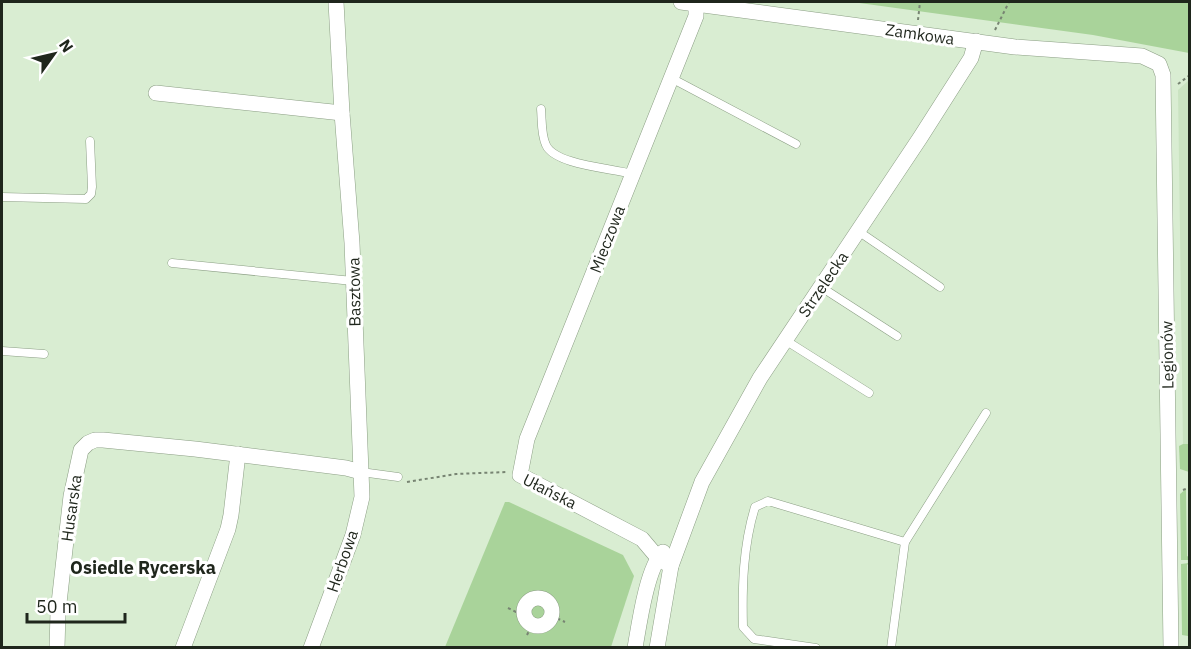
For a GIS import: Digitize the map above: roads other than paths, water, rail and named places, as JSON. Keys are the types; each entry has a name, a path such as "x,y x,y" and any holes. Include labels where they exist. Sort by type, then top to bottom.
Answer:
{"street":[{"name":"Basztowa","path":"336,2 354,281 361,472"},
{"name":"Zamkowa","path":"689,3 1015,47 1142,56 1159,64"},
{"name":"Mieczowa","path":"520,475 527,439 696,16 689,3"},
{"name":"Strzelecka","path":"635,648 641,613 664,562 682,534 702,482 738,414 982,42"},
{"name":"Legionów","path":"1159,64 1163,75 1171,648"},
{"path":"156,93 342,113"},
{"name":"Husarska","path":"57,648 58,612 71,496 81,450 88,443 103,440 238,454"},
{"path":"183,648 228,529 238,454 361,472"},
{"name":"Herbowa","path":"311,648 353,535 362,497 361,472"},
{"name":"Ułańska","path":"520,475 642,539 664,562"},
{"name":"Strzelecka","path":"658,647 664,562"},
{"path":"548,592 551,605 559,619 530,630 524,611 526,605 532,598 548,592"}],"lane":[{"path":"671,78 796,144"},
{"path":"541,109 545,144 550,153 561,159 632,174"},
{"path":"2,197 86,199 93,187 90,141"},
{"path":"858,231 940,287"},
{"path":"172,263 354,281"},
{"path":"821,287 897,336"},
{"path":"785,340 869,393"},
{"path":"2,351 44,354"},
{"path":"891,648 905,542 986,413"},
{"path":"361,472 401,480"},
{"path":"816,648 754,639 743,627 742,580 755,507 768,501 905,542"}],"district":[{"name":"Osiedle Rycerska","path":"143,568"}]}
